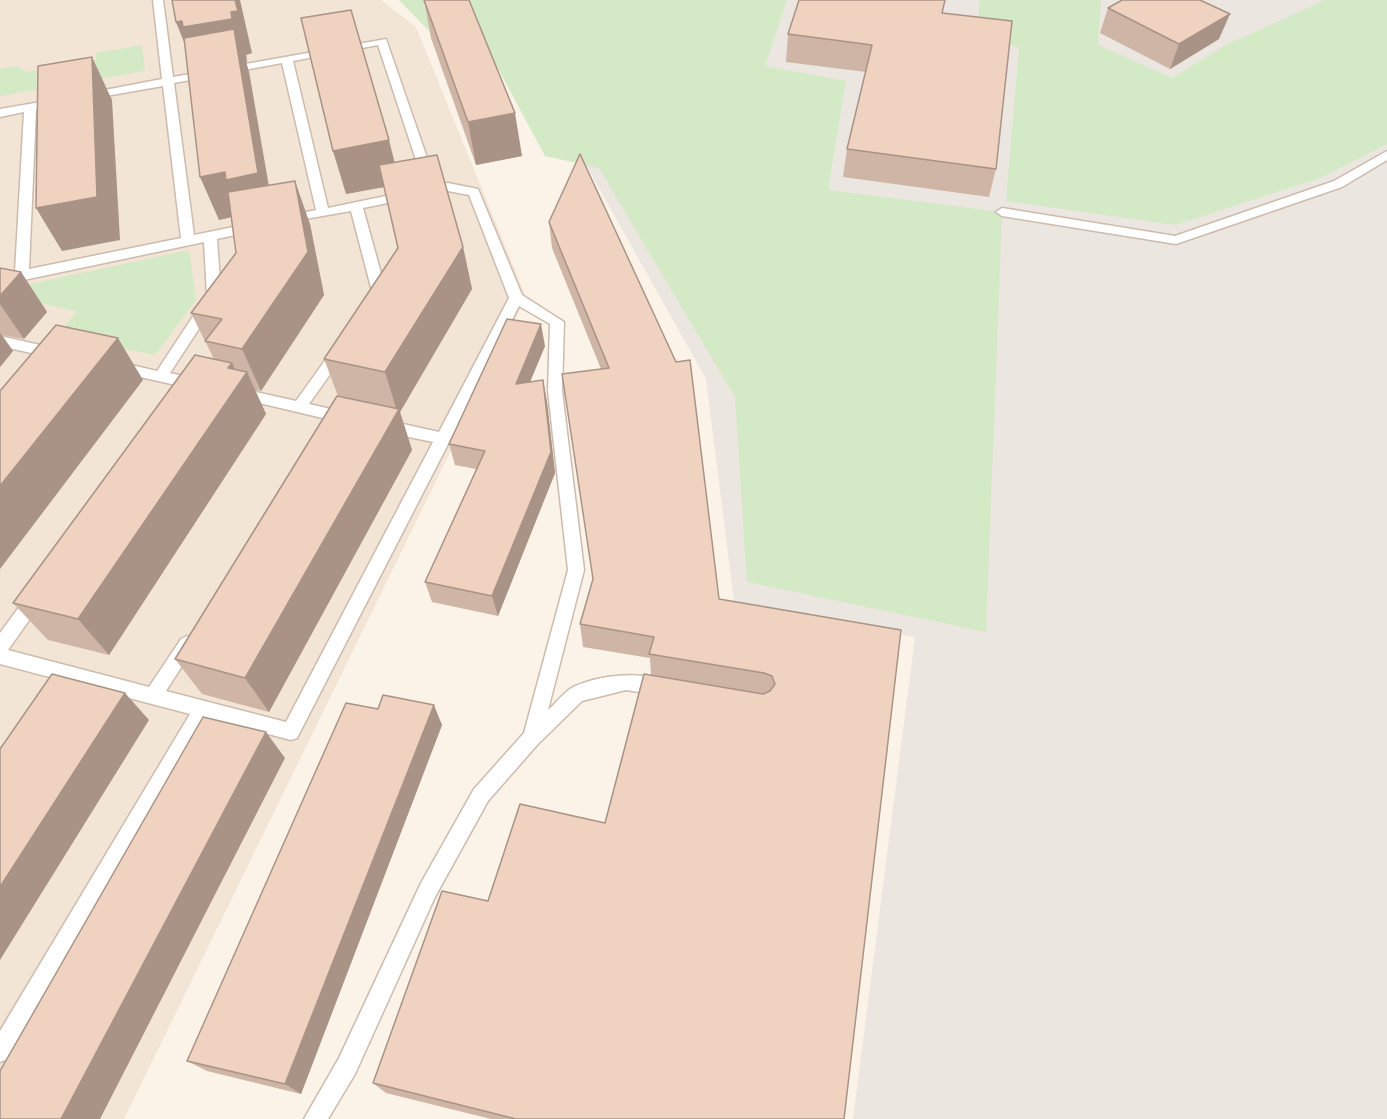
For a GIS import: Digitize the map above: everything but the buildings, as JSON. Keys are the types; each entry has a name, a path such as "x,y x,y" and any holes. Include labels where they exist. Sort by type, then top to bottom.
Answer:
{"lane":[{"path":"158,0 188,241"},
{"path":"0,113 382,41 432,190"},
{"path":"287,60 323,213"},
{"path":"22,275 30,108"},
{"path":"1002,212 1176,240 1338,184 1387,155"},
{"path":"0,280 448,187 474,192 516,298 557,322 555,391 576,570 531,738"},
{"path":"356,206 380,295 366,314"},
{"path":"161,376 214,295 210,236"},
{"path":"0,656 291,732 516,298"},
{"path":"0,341 77,358"},
{"path":"299,407 346,342"},
{"path":"42,369 56,353"},
{"path":"98,362 299,407 334,421 364,422 444,439"},
{"path":"178,402 191,383"},
{"path":"0,647 48,581"},
{"path":"153,696 199,626"},
{"path":"46,691 60,672"},
{"path":"315,1119 347,1066 428,890 481,795 531,738 577,694 626,682 682,691"},
{"path":"0,1051 203,709"}],"shaded area":[{"path":"0,0 381,0 416,27 526,297 124,1119 0,1119"},
{"path":"407,0 1387,0 1387,1119 853,1119 915,637 734,601 706,379 539,81"}],"green space":[{"path":"399,0 787,0 765,66 846,81 828,190 1002,212 986,632 747,582 735,397 599,168 545,156 474,24 430,32"},
{"path":"980,0 1101,0 1098,45 1172,78 1224,46 1325,0 1387,0 1387,144 1320,178 1175,225 1006,201 1019,47 976,40"},
{"path":"142,45 145,71 80,82 79,63 96,60 96,53"},
{"path":"18,66 27,72 62,66 63,85 0,96 0,69"},
{"path":"189,250 196,300 155,355 57,336 77,311 20,299 25,285"}]}
